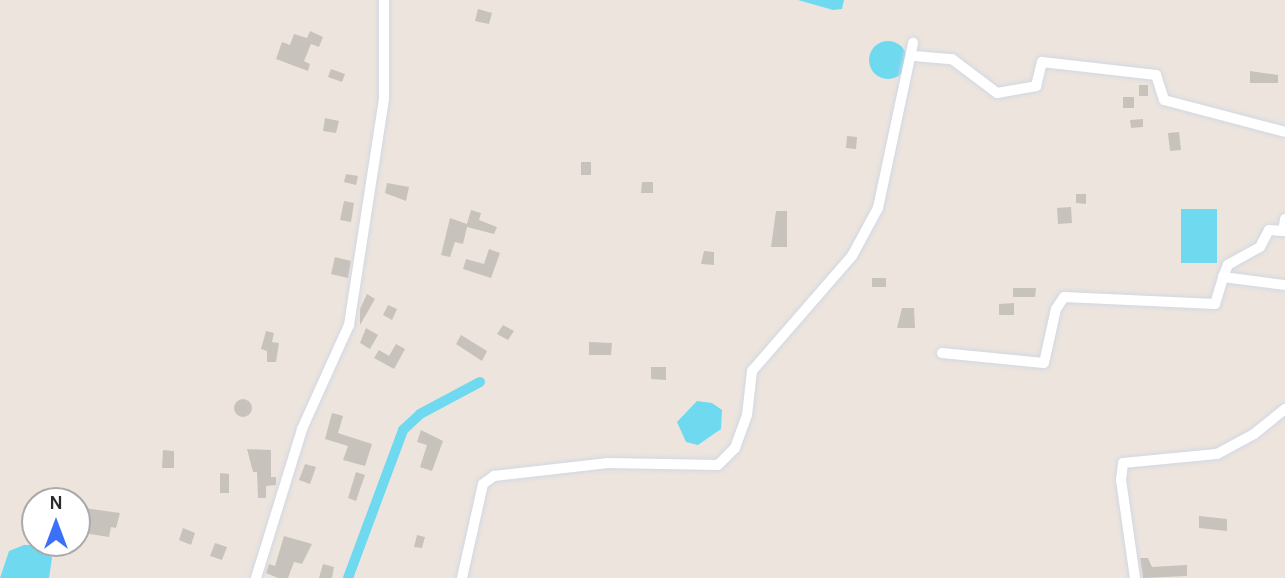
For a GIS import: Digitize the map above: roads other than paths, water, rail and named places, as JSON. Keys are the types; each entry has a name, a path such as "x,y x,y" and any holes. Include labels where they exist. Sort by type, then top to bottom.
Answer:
{"street":[{"path":"256,578 302,429 349,325 384,98 384,0"},
{"path":"462,578 483,485 494,477 608,463 718,465 735,448 747,415 752,371 852,256 878,208 914,56 913,43"},
{"path":"914,56 952,59 997,93 1036,86 1042,62 1156,75 1164,100 1285,132"},
{"path":"942,354 1044,363 1056,309 1064,297 1215,303 1228,265 1260,247 1269,230 1283,231 1285,219"},
{"path":"1223,277 1285,285"},
{"path":"1135,578 1121,480 1124,463 1217,454 1254,434 1285,409"}],"water":[{"path":"798,0 844,0 842,9 833,10"},
{"path":"888,41 901,47 907,60 901,73 888,79 875,73 869,60 875,47"},
{"path":"1181,209 1217,209 1217,263 1181,263"},
{"path":"697,401 712,403 722,410 721,429 698,445 686,442 677,422"},
{"path":"21,546 21,557 51,557 49,578 0,578 9,551"}],"waterway":[{"path":"348,578 403,430 420,414 480,382"}]}
